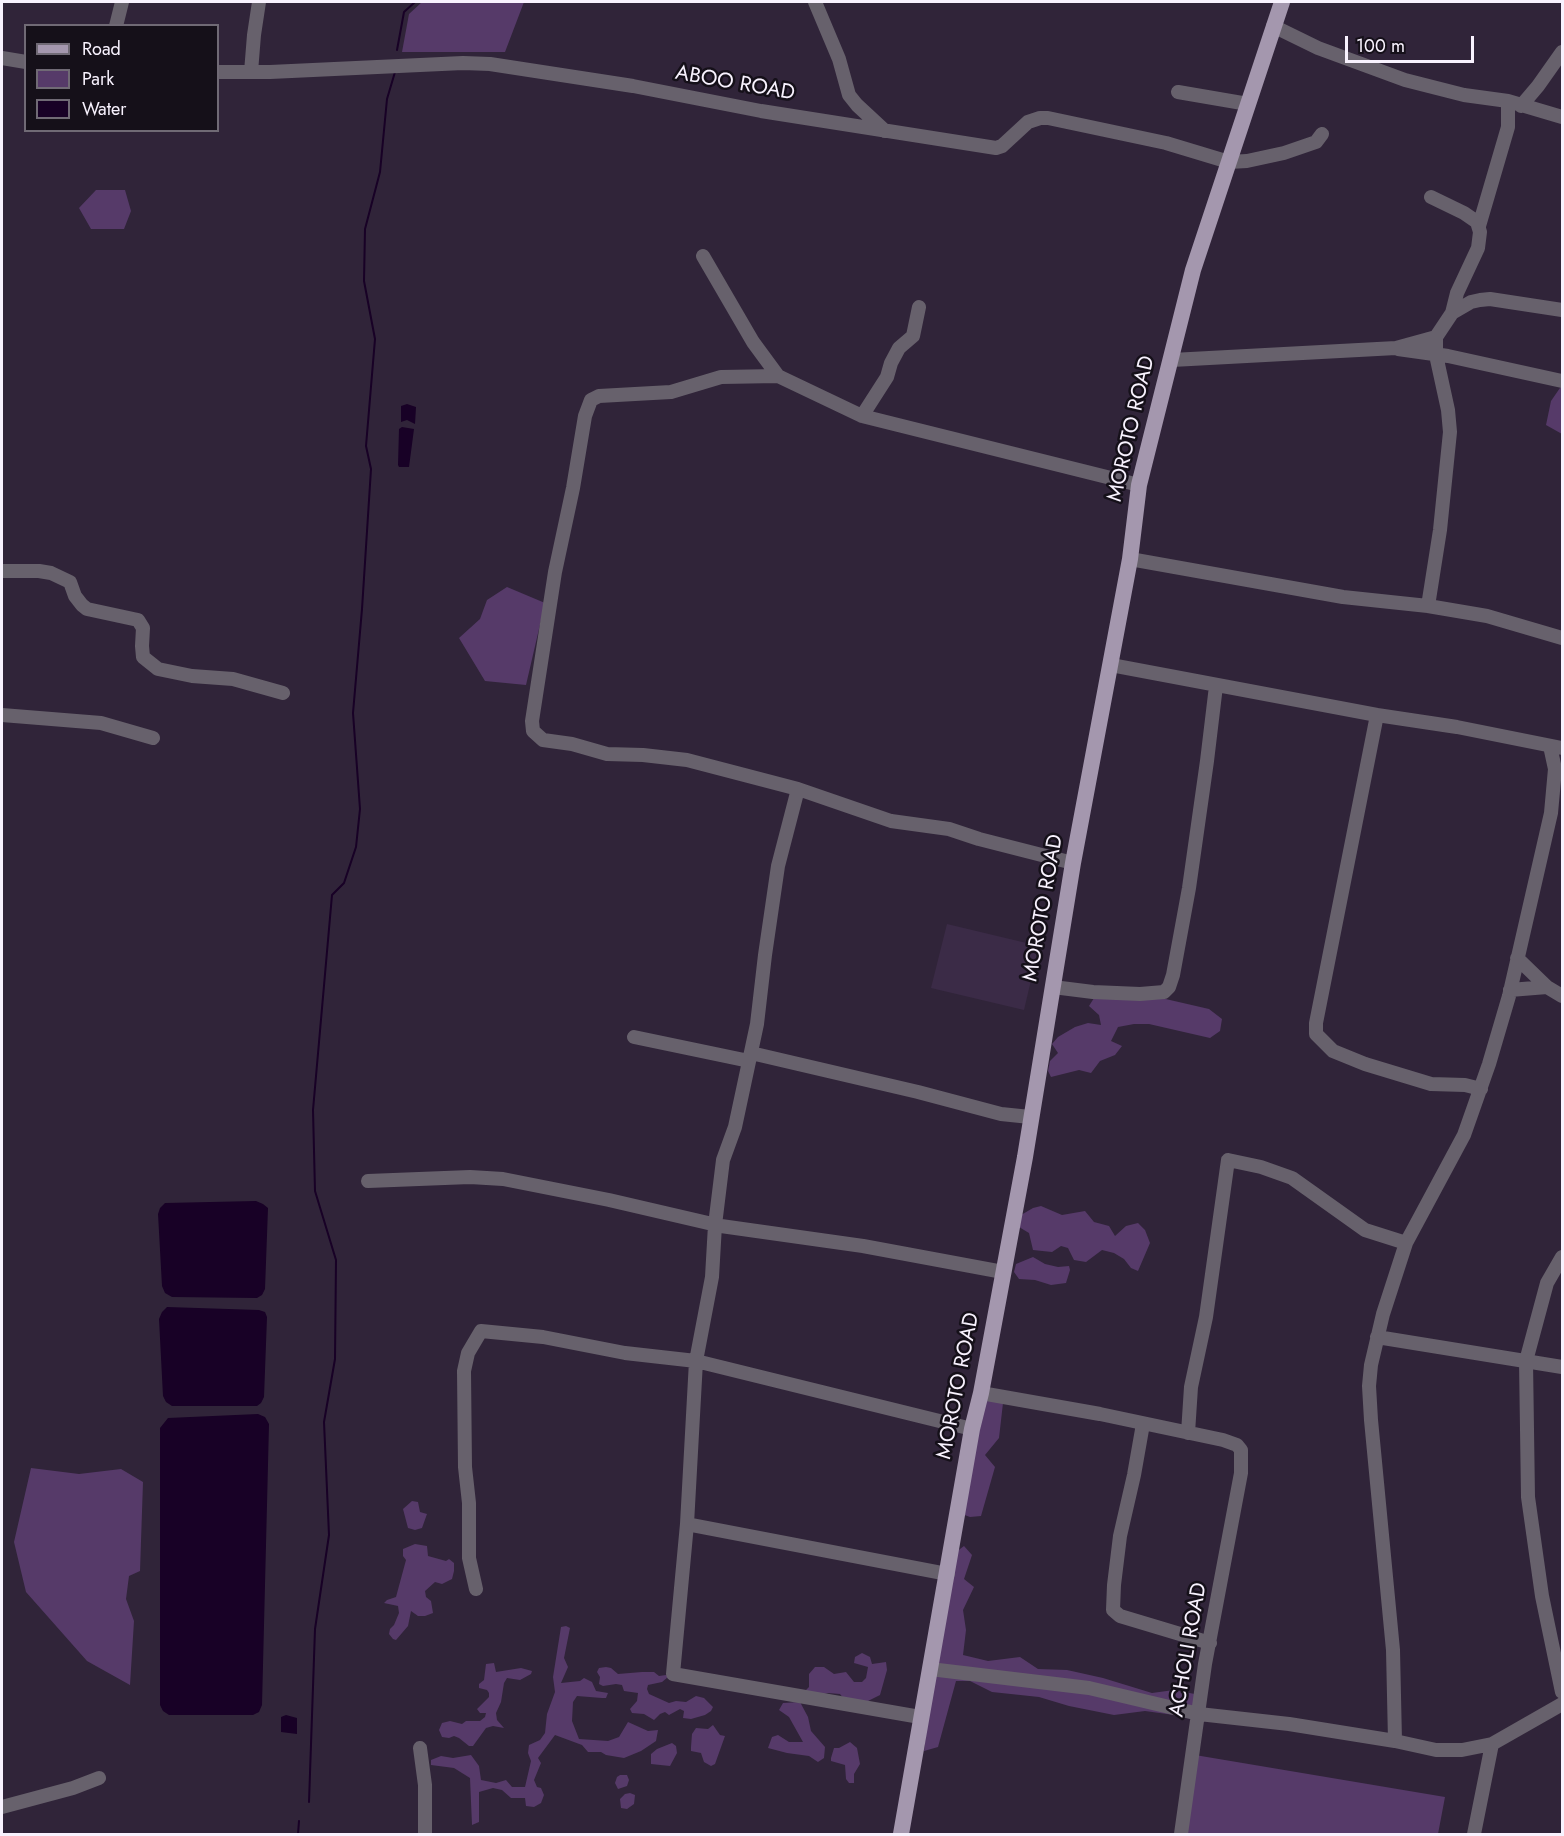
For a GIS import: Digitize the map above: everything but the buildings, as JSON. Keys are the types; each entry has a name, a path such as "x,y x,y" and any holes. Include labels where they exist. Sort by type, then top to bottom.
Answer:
{"main road":[{"name":"MOROTO ROAD","path":"901,1834 972,1429 981,1393 1003,1272 1073,863 1130,559 1139,484 1193,270 1282,2"}],"street":[{"path":"117,24 123,2"},
{"path":"251,72 259,2"},
{"path":"815,2 839,59 849,95 885,131"},
{"path":"1273,26 1318,48 1405,80 1472,96 1514,103 1563,117"},
{"path":"1428,606 1440,530 1450,432 1436,355 1436,337 1452,313 1457,293 1478,248 1479,226 1514,103 1539,86 1563,52"},
{"path":"2,58 24,62"},
{"name":"ABOO ROAD","path":"219,72 490,64 633,86 761,111 996,148 1002,146 1028,122 1048,118 1166,143 1229,162"},
{"path":"1178,92 1248,104"},
{"path":"1229,162 1247,161 1284,153 1316,142 1322,134"},
{"path":"1431,197 1464,213 1479,226"},
{"path":"704,256 753,342 778,376"},
{"path":"1452,313 1471,302 1490,299 1563,310"},
{"path":"862,416 887,377 899,348 913,336 919,307"},
{"path":"1172,360 1396,348 1436,337"},
{"path":"1396,348 1563,381"},
{"path":"1073,863 979,839 950,829 891,822 798,789 687,760 607,753 572,744 548,742 539,737 533,731 532,721 555,572 573,488 585,416 591,400 599,396 671,392 721,377 778,376 862,416 1139,484"},
{"path":"1130,559 1343,597 1428,606 1506,620 1563,638"},
{"path":"2,571 51,573 70,582 75,596 87,609 138,620 143,628 143,657 158,669 192,676 233,679 283,693"},
{"path":"1111,664 1216,686 1457,727 1556,747 1557,815 1481,1089 1464,1135 1406,1243 1377,1337 1371,1365 1370,1397 1393,1650 1395,1741"},
{"path":"1053,987 1140,994 1164,992 1169,987 1189,888 1216,686"},
{"path":"2,715 101,723 153,738"},
{"path":"1377,715 1316,1023 1316,1034 1333,1051 1365,1064 1431,1084 1465,1085 1481,1089"},
{"path":"798,789 778,866 757,1024 735,1127 723,1160 712,1277 696,1361 687,1524 673,1674 921,1717"},
{"path":"1517,958 1547,987 1563,996"},
{"path":"1510,990 1547,987"},
{"path":"634,1037 750,1057 918,1092 1001,1114 1030,1117"},
{"path":"981,1393 1188,1432 1191,1387 1206,1317 1228,1160 1261,1167 1292,1178 1365,1230 1406,1243"},
{"path":"368,1181 470,1177 503,1179 609,1200 716,1225 863,1246 1003,1272"},
{"path":"1563,1257 1547,1283 1526,1361 1528,1497 1542,1596 1563,1692"},
{"path":"476,1589 469,1558 464,1371 468,1353 479,1332 493,1331 535,1336 625,1353 696,1361 972,1429"},
{"path":"1377,1337 1563,1367"},
{"path":"1143,1424 1120,1536 1113,1610 1120,1616 1210,1643"},
{"name":"ACHOLI ROAD","path":"1181,1834 1205,1664 1243,1458 1237,1445 1188,1432"},
{"path":"687,1524 948,1574"},
{"path":"930,1669 1089,1688 1198,1714 1289,1724 1436,1750 1492,1744 1563,1704"},
{"path":"1474,1834 1492,1744"},
{"path":"420,1748 425,1785 426,1834"},
{"path":"2,1807 73,1788 99,1778"}],"shaded area":[{"path":"947,924 1039,946 1024,1010 931,988"}],"green space":[{"path":"422,2 524,2 505,52 402,52 409,14"},
{"path":"96,190 125,190 131,211 124,229 91,229 79,208"},
{"path":"1562,385 1562,434 1546,425 1551,401"},
{"path":"507,587 545,603 526,685 485,681 459,638 480,619 487,600"},
{"path":"1157,997 1209,1009 1222,1019 1220,1031 1210,1038 1149,1024 1118,1027 1111,1041 1122,1046 1115,1055 1100,1061 1091,1073 1079,1070 1051,1077 1048,1071 1050,1061 1058,1053 1052,1044 1058,1037 1075,1027 1088,1023 1101,1025 1099,1015 1089,1006 1094,998"},
{"path":"1041,1206 1062,1215 1085,1211 1094,1222 1109,1226 1115,1236 1126,1226 1138,1223 1145,1230 1150,1243 1138,1271 1114,1253 1102,1250 1086,1262 1074,1260 1068,1248 1061,1246 1052,1252 1033,1250 1029,1233 1019,1227 1021,1215"},
{"path":"1033,1257 1045,1264 1058,1267 1069,1266 1066,1283 1051,1285 1035,1280 1019,1279 1014,1272 1016,1264"},
{"path":"983,1397 1003,1403 999,1438 985,1455 995,1467 981,1516 970,1517 959,1513"},
{"path":"31,1468 79,1474 121,1469 143,1482 140,1571 129,1576 126,1599 134,1621 130,1685 87,1661 26,1592 14,1542"},
{"path":"412,1501 418,1502 420,1512 427,1514 422,1528 415,1530 408,1528 403,1509"},
{"path":"415,1544 427,1546 428,1556 446,1561 449,1559 454,1563 454,1571 452,1579 442,1584 435,1582 425,1591 426,1597 431,1601 433,1613 418,1616 411,1611 408,1626 396,1640 389,1634 399,1613 398,1606 384,1603 396,1597 406,1560 403,1556 403,1549"},
{"path":"964,1546 972,1555 964,1579 974,1587 963,1610 966,1630 963,1655 988,1661 1020,1657 1038,1669 1067,1670 1152,1693 1174,1690 1200,1695 1196,1718 1145,1711 1114,1715 1039,1697 992,1692 970,1681 956,1681 938,1747 924,1751 935,1657 956,1552"},
{"path":"561,1627 570,1628 564,1658 568,1667 561,1683 580,1681 584,1678 592,1682 596,1691 608,1693 606,1698 577,1696 573,1702 572,1721 579,1739 608,1741 619,1737 628,1722 648,1731 658,1730 656,1741 624,1758 601,1752 588,1752 582,1745 555,1735 538,1758 541,1763 534,1780 544,1795 541,1803 534,1807 526,1806 525,1798 511,1798 502,1790 493,1788 479,1792 479,1822 472,1825 470,1778 454,1768 431,1765 431,1760 441,1756 453,1758 471,1755 479,1766 481,1780 496,1783 506,1780 512,1787 525,1787 531,1761 528,1753 529,1745 540,1740 545,1733 547,1714 555,1692 553,1677"},
{"path":"862,1653 870,1657 872,1664 886,1662 887,1670 880,1695 864,1703 844,1699 840,1694 821,1695 805,1691 809,1687 809,1674 815,1667 824,1667 834,1674 846,1672 854,1682 862,1682 866,1678 868,1667 854,1663 855,1657"},
{"path":"494,1663 496,1672 521,1668 532,1671 520,1680 507,1678 504,1683 501,1702 496,1713 497,1720 504,1728 493,1726 486,1728 473,1746 469,1746 454,1736 442,1737 439,1730 442,1723 450,1721 462,1724 466,1721 480,1721 485,1717 486,1713 480,1713 477,1709 489,1697 489,1693 479,1688 479,1684 484,1680 486,1664"},
{"path":"606,1667 618,1674 654,1672 659,1676 666,1675 668,1677 662,1682 648,1685 649,1694 669,1703 686,1702 696,1696 704,1698 713,1707 705,1715 691,1719 683,1718 684,1711 680,1709 669,1715 665,1712 660,1714 654,1720 644,1714 632,1713 630,1709 637,1701 638,1693 624,1691 622,1685 603,1686 599,1684 600,1677 597,1672 599,1668"},
{"path":"800,1702 808,1717 811,1731 825,1747 824,1758 818,1762 809,1756 768,1748 772,1737 778,1735 789,1742 803,1742 789,1717 779,1710 783,1703"},
{"path":"713,1725 720,1735 725,1736 715,1764 711,1766 704,1762 701,1753 691,1751 691,1747 692,1734 696,1728 708,1729"},
{"path":"850,1742 857,1748 860,1764 854,1774 854,1783 849,1783 846,1779 845,1765 831,1761 834,1748"},
{"path":"672,1743 676,1746 677,1753 670,1766 651,1764 651,1754"},
{"path":"1195,1755 1445,1797 1438,1834 1181,1834"},
{"path":"620,1775 627,1775 629,1780 627,1786 618,1789 615,1783"},
{"path":"630,1793 635,1795 634,1804 627,1809 621,1808 620,1799"}],"water":[{"path":"407,404 416,407 415,424 407,420 401,422 401,406"},
{"path":"402,427 414,429 409,467 398,465 399,429"},
{"path":"256,1201 268,1208 265,1289 262,1295 257,1298 172,1297 165,1293 162,1286 158,1214 160,1208 165,1203"},
{"path":"167,1307 265,1312 267,1317 264,1397 261,1403 257,1406 172,1406 166,1402 163,1396 159,1319"},
{"path":"258,1414 265,1417 269,1424 262,1705 259,1712 253,1715 169,1715 160,1705 160,1428 168,1418"},
{"path":"286,1715 297,1718 297,1734 281,1732 281,1717"}],"waterway":[{"path":"397,50 404,12 415,2"},
{"path":"309,1802 315,1629 329,1535 324,1422 335,1359 336,1260 315,1191 313,1110 332,895 344,883 356,847 360,809 353,713 371,469 366,446 375,339 364,281 365,229 380,172 387,99 395,72"},
{"path":"298,1834 299,1821"}]}
